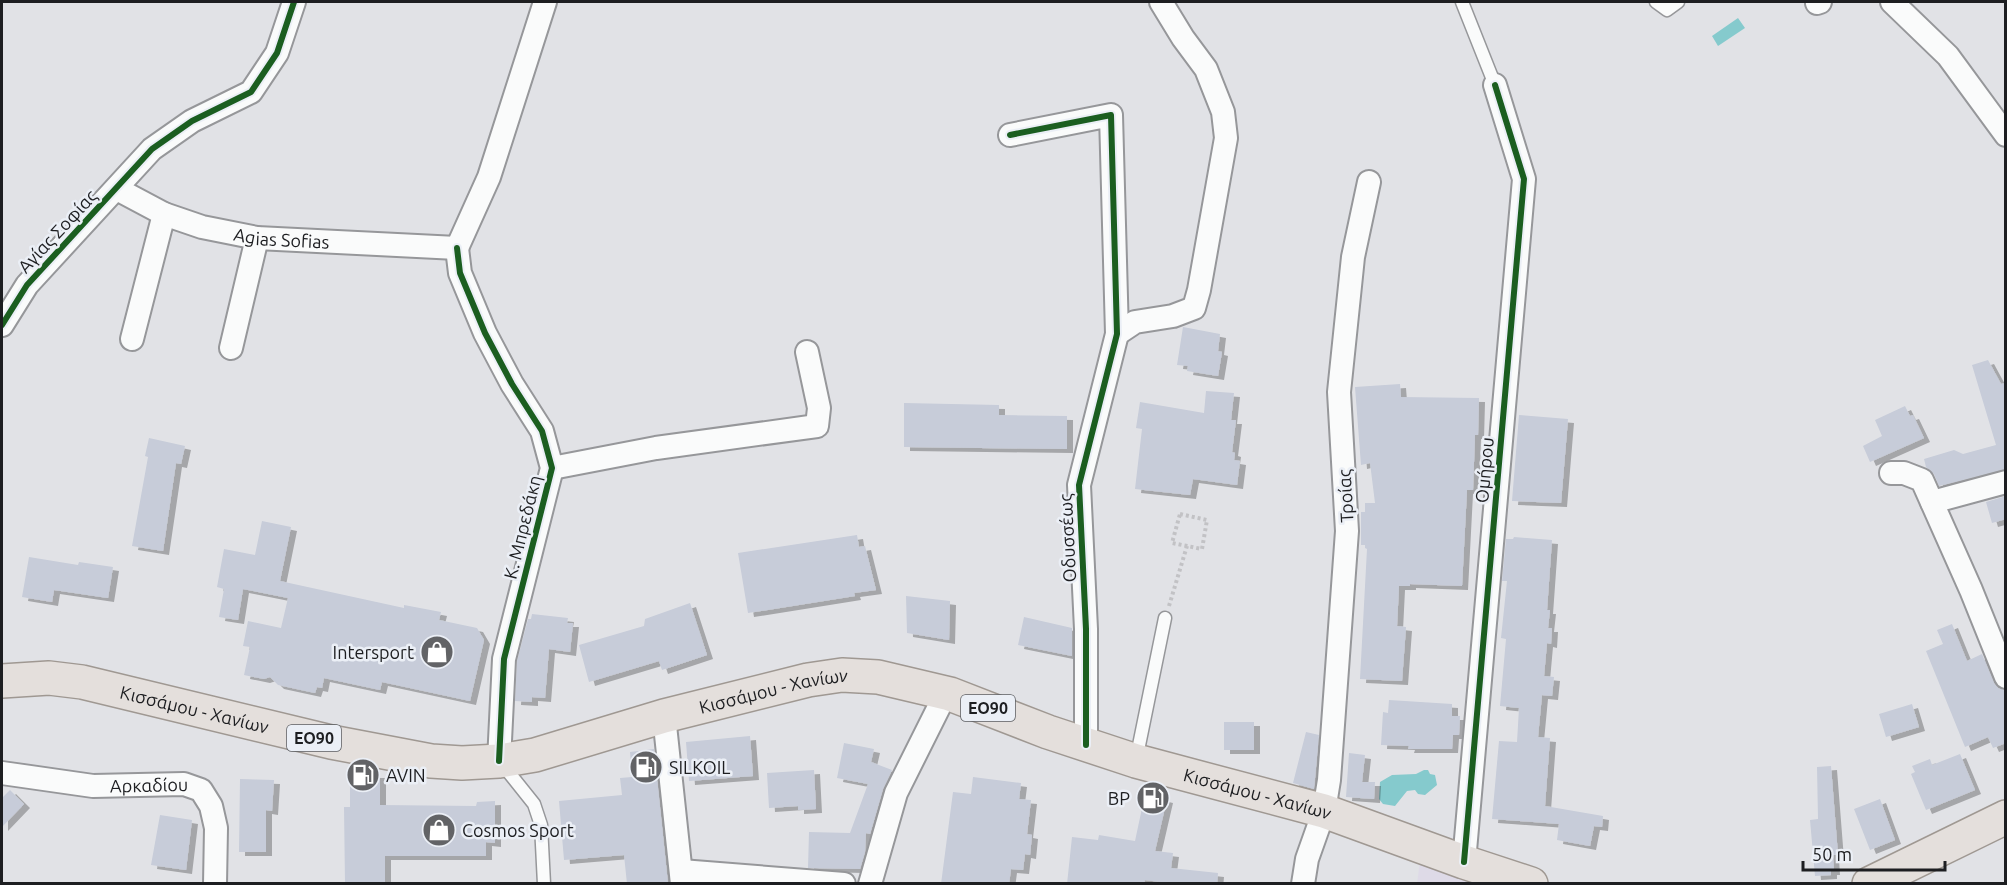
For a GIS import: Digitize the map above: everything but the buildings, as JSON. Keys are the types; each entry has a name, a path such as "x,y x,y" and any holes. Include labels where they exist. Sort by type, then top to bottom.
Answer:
{"main road":[{"name":"Κισσάμου - Χανίων","path":"2,681 49,678 82,682 331,742 431,761 462,763 500,761 535,755 664,716 808,680 842,675 878,677 946,693 1136,761 1324,811 1470,868 1532,884"},
{"path":"1869,884 2006,818"}],"street":[{"name":"Αγίας Σοφίας","path":"2,325 27,285 152,149 192,121 252,92 277,53 294,2"},
{"path":"457,249 489,177 546,2"},
{"path":"1117,334 1135,322 1173,316 1194,308 1226,138 1223,112 1206,69 1183,38 1161,2"},
{"path":"1892,2 1948,56 2006,135"},
{"name":"Ομήρου","path":"1470,868 1524,179 1495,85"},
{"name":"Οδυσσέως","path":"1010,135 1111,115 1117,334 1079,485 1086,629 1086,745"},
{"name":"Τροίας","path":"1303,884 1306,859 1324,811 1329,780 1347,531 1339,392 1353,257 1369,182"},
{"name":"Agias Sofias","path":"117,189 164,214 202,227 258,238 457,249"},
{"path":"132,339 164,214"},
{"path":"231,348 258,238"},
{"name":"Κ. Μπρεδάκη","path":"457,249 460,273 485,333 512,384 542,431 552,468 504,659 500,761"},
{"path":"552,468 656,448 817,426 819,408 807,352"},
{"path":"1891,473 1904,473 1922,480 1971,590 2006,677"},
{"path":"1932,502 2006,482"},
{"path":"870,884 896,794 946,693"},
{"path":"664,716 681,877 844,884"},
{"name":"Αρκαδίου","path":"2,773 93,786 184,784 201,790 211,806 216,828 214,884"}],"lane":[{"path":"1462,2 1495,85"},
{"path":"1656,2 1667,10 1678,2"},
{"path":"1136,761 1165,618"},
{"path":"500,761 534,804 541,825 544,884"}],"path":[{"path":"1180,514 1207,520 1202,549 1187,546 1172,543 1180,514"},
{"path":"1165,618 1187,546"}],"shaded area":[{"path":"1420,861 1486,884 1417,884"}],"water":[{"path":"1738,18 1745,28 1718,46 1712,36"},
{"path":"1424,770 1435,775 1437,785 1425,795 1418,794 1415,790 1407,791 1395,806 1383,804 1379,799 1380,782 1392,775 1416,774"}],"cycle path":[{"path":"2,325 27,285 152,149 192,121 251,92 277,53 294,2"},
{"path":"1464,862 1524,179 1495,85"},
{"path":"1010,135 1111,115 1117,334 1079,485 1086,629 1086,745"},
{"path":"457,248 460,273 485,333 512,384 542,431 552,468 504,659 499,761"}],"place":[{"name":"Intersport","path":"437,652"},
{"name":"SILKOIL","path":"646,767"},
{"name":"AVIN","path":"363,775"},
{"name":"BP","path":"1153,798"},
{"name":"Cosmos Sport","path":"439,830"}]}
